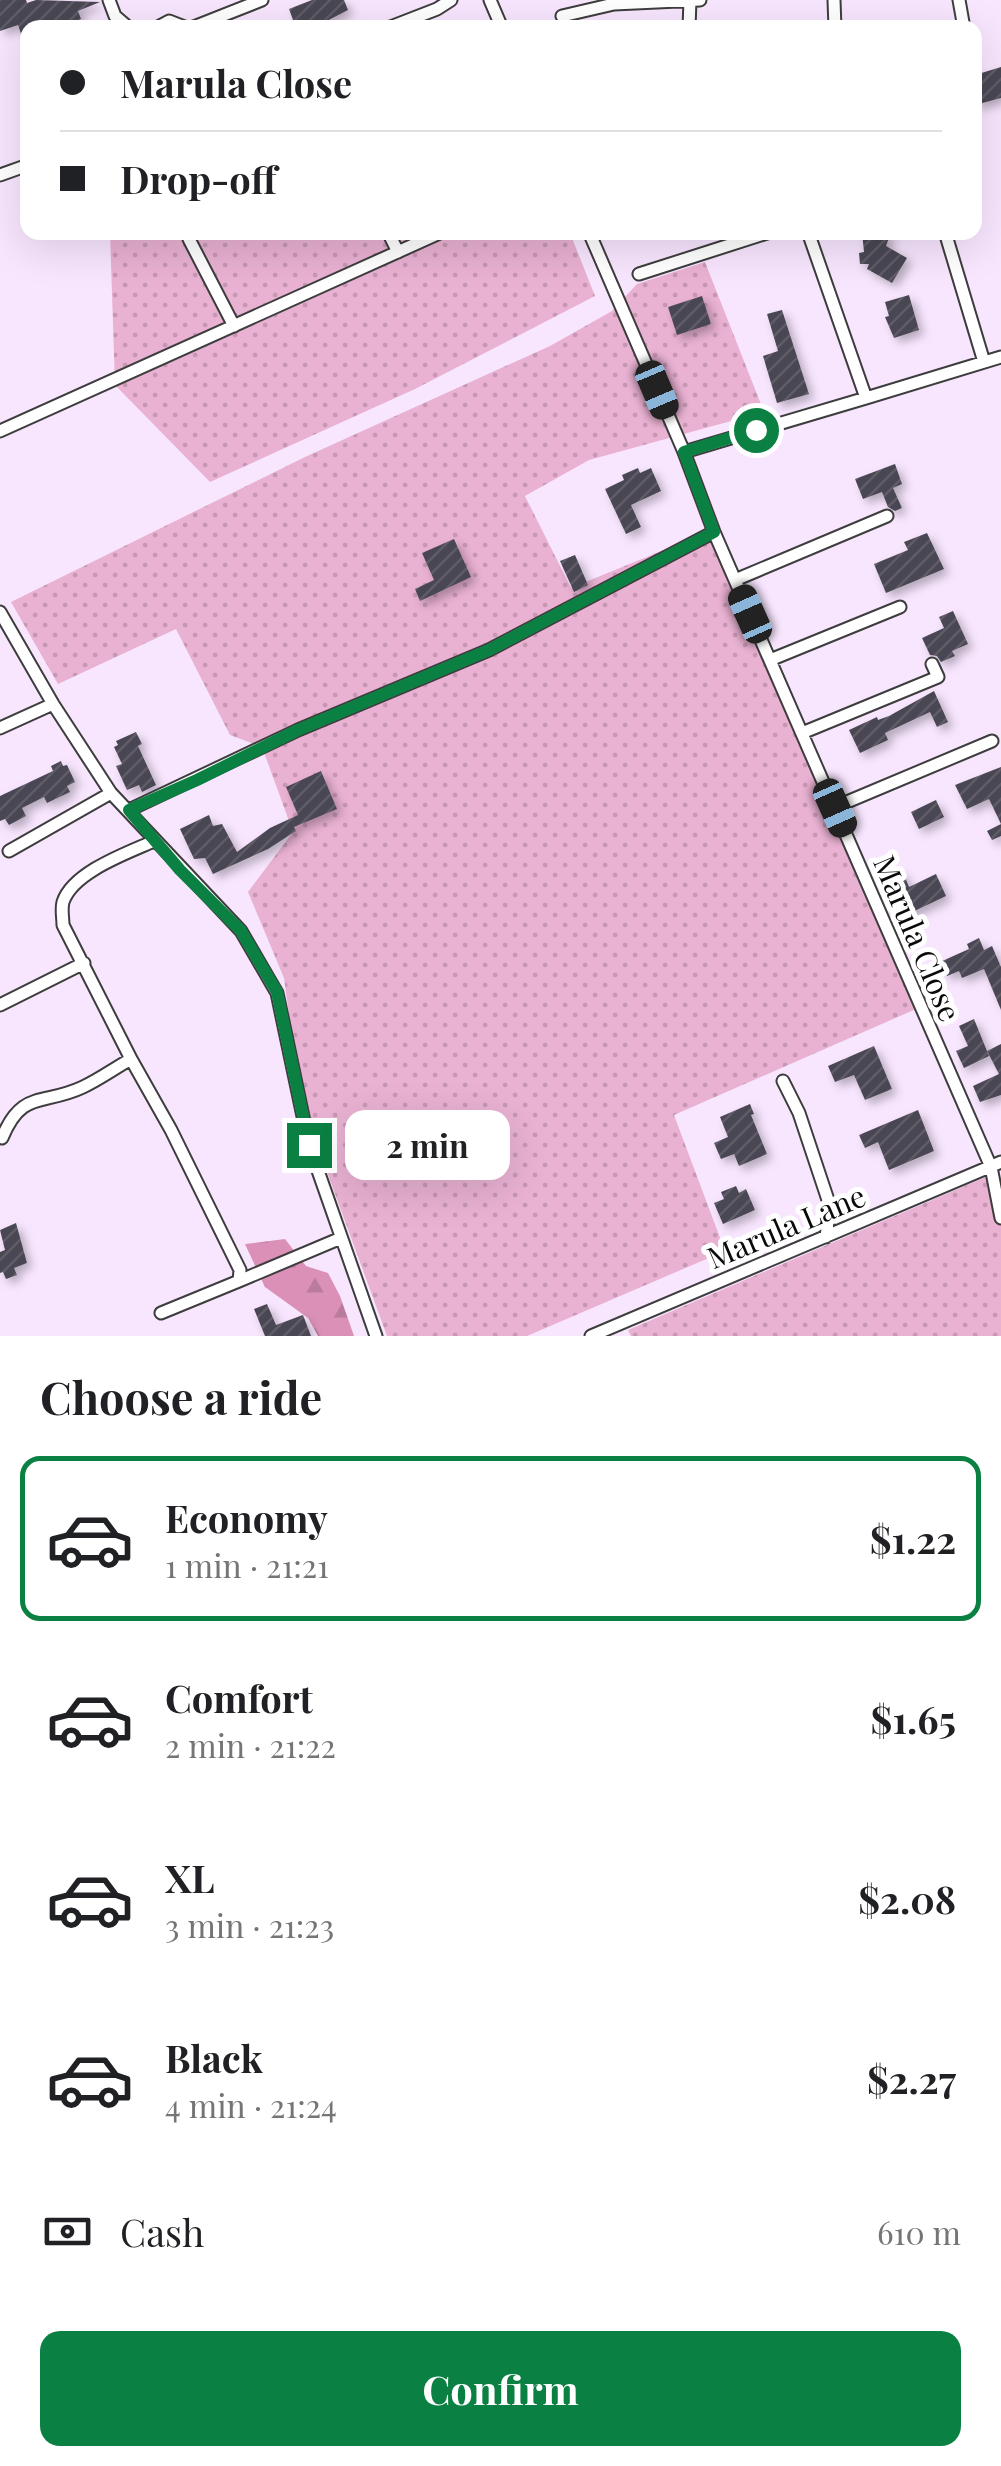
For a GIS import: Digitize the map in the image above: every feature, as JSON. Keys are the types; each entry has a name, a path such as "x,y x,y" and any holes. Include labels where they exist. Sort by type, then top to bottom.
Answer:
{"street":[{"path":"210,20 262,0"},
{"path":"409,20 451,0"},
{"path":"562,16 614,4 700,0"},
{"path":"189,240 234,326"},
{"path":"392,240 398,252"},
{"path":"0,431 424,240"},
{"name":"Marula Close","path":"592,240 684,452 714,532 996,1164 1001,1218"},
{"path":"640,274 745,240"},
{"path":"811,240 866,398"},
{"path":"948,240 984,362"},
{"path":"684,452 1001,357"},
{"path":"735,580 887,516"},
{"path":"129,810 298,730 489,650 714,532"},
{"path":"770,660 900,607"},
{"path":"0,612 53,704 111,792 241,931 277,992 309,1145 376,1336"},
{"path":"802,733 938,677 932,664"},
{"path":"0,728 53,704"},
{"path":"835,808 992,741"},
{"path":"9,851 111,792"},
{"path":"154,841 106,862 70,888 62,904 63,926 171,1130 240,1270 239,1281"},
{"path":"0,1005 84,963"},
{"path":"2,1138 11,1116 32,1101 84,1086 131,1059"},
{"path":"784,1082 799,1113 830,1206 826,1237"},
{"name":"Marula Lane","path":"599,1334 996,1164"},
{"path":"161,1313 341,1238"}],"shaded area":[{"path":"110,240 573,240 595,296 415,389 210,482 115,385"},
{"path":"705,262 764,412 589,460 525,496 571,588 710,531 916,1009 674,1115 725,1251 527,1336 387,1336 316,1142 294,1052 284,978 248,892 293,832 262,747 230,735 176,629 58,684 11,602 305,457 550,346 612,311 637,284"},
{"path":"993,1174 1001,1212 1001,1336 631,1336 628,1330"}],"green space":[{"path":"285,1239 306,1266 328,1273 354,1336 318,1336 308,1318 265,1287 245,1244"}],"building":[{"path":"0,0 100,2 78,11 78,20 20,20 20,31 18,25 0,31"},
{"path":"312,0 344,0 348,10 329,20 293,20 289,9"},
{"path":"1001,67 1001,98 982,103 982,73"},
{"path":"863,240 888,240 886,246 907,258 892,283 867,269 869,264 860,264 859,253 864,252"},
{"path":"909,295 919,330 894,338 885,317 889,316 885,302"},
{"path":"702,296 711,324 677,335 668,307"},
{"path":"782,310 809,394 777,403 763,356 778,351 767,314"},
{"path":"895,464 902,484 893,488 902,508 895,511 888,507 882,492 863,499 855,479"},
{"path":"638,468 640,473 651,468 661,491 631,505 641,527 626,534 605,489"},
{"path":"927,533 944,569 886,593 874,564 908,550 904,542"},
{"path":"454,539 471,577 420,601 415,589 434,580 422,553"},
{"path":"575,555 588,585 574,592 560,561"},
{"path":"953,611 968,644 952,651 955,656 941,662 930,655 922,638 944,628 939,617"},
{"path":"934,691 948,722 937,727 930,712 885,733 888,740 860,753 849,730 877,717 878,720 889,716"},
{"path":"136,732 142,744 138,746 156,785 142,792 139,785 127,790 116,766 122,764 114,747 118,745 116,741"},
{"path":"61,761 75,782 67,786 70,792 47,803 44,797 22,808 26,816 9,825 5,819 0,821 0,796 53,771 51,766"},
{"path":"1001,767 1001,824 989,799 967,809 955,785"},
{"path":"321,771 337,809 294,827 296,831 268,849 213,874 205,858 194,859 180,829 209,815 213,826 222,824 237,852 270,828 298,815 286,787"},
{"path":"936,800 944,817 919,829 911,812"},
{"path":"1001,824 1001,836 992,840 987,831"},
{"path":"902,870 909,887 936,874 946,896 906,915 886,878"},
{"path":"979,938 984,950 992,946 1001,967 1001,1010 984,969 962,978 959,971 947,976 940,962 969,949 967,944"},
{"path":"974,1019 989,1056 964,1068 956,1051 968,1046 959,1026"},
{"path":"1001,1044 1001,1095 980,1102 973,1086 999,1074 987,1051"},
{"path":"874,1046 892,1089 865,1100 854,1075 835,1082 828,1066"},
{"path":"750,1104 767,1154 739,1166 734,1154 721,1159 714,1143 728,1137 720,1117"},
{"path":"918,1110 934,1151 889,1170 878,1142 865,1148 859,1135"},
{"path":"736,1186 739,1193 746,1189 755,1210 723,1224 714,1203 724,1199 721,1192"},
{"path":"16,1223 27,1263 14,1268 17,1275 6,1279 0,1273 0,1252 5,1250 0,1230"},
{"path":"267,1304 276,1325 303,1315 311,1336 265,1336 254,1309"}],"route":[{"path":"309,1145 277,992 241,931 180,870 129,810 298,730 489,650 714,532 684,452 756,430"}]}
